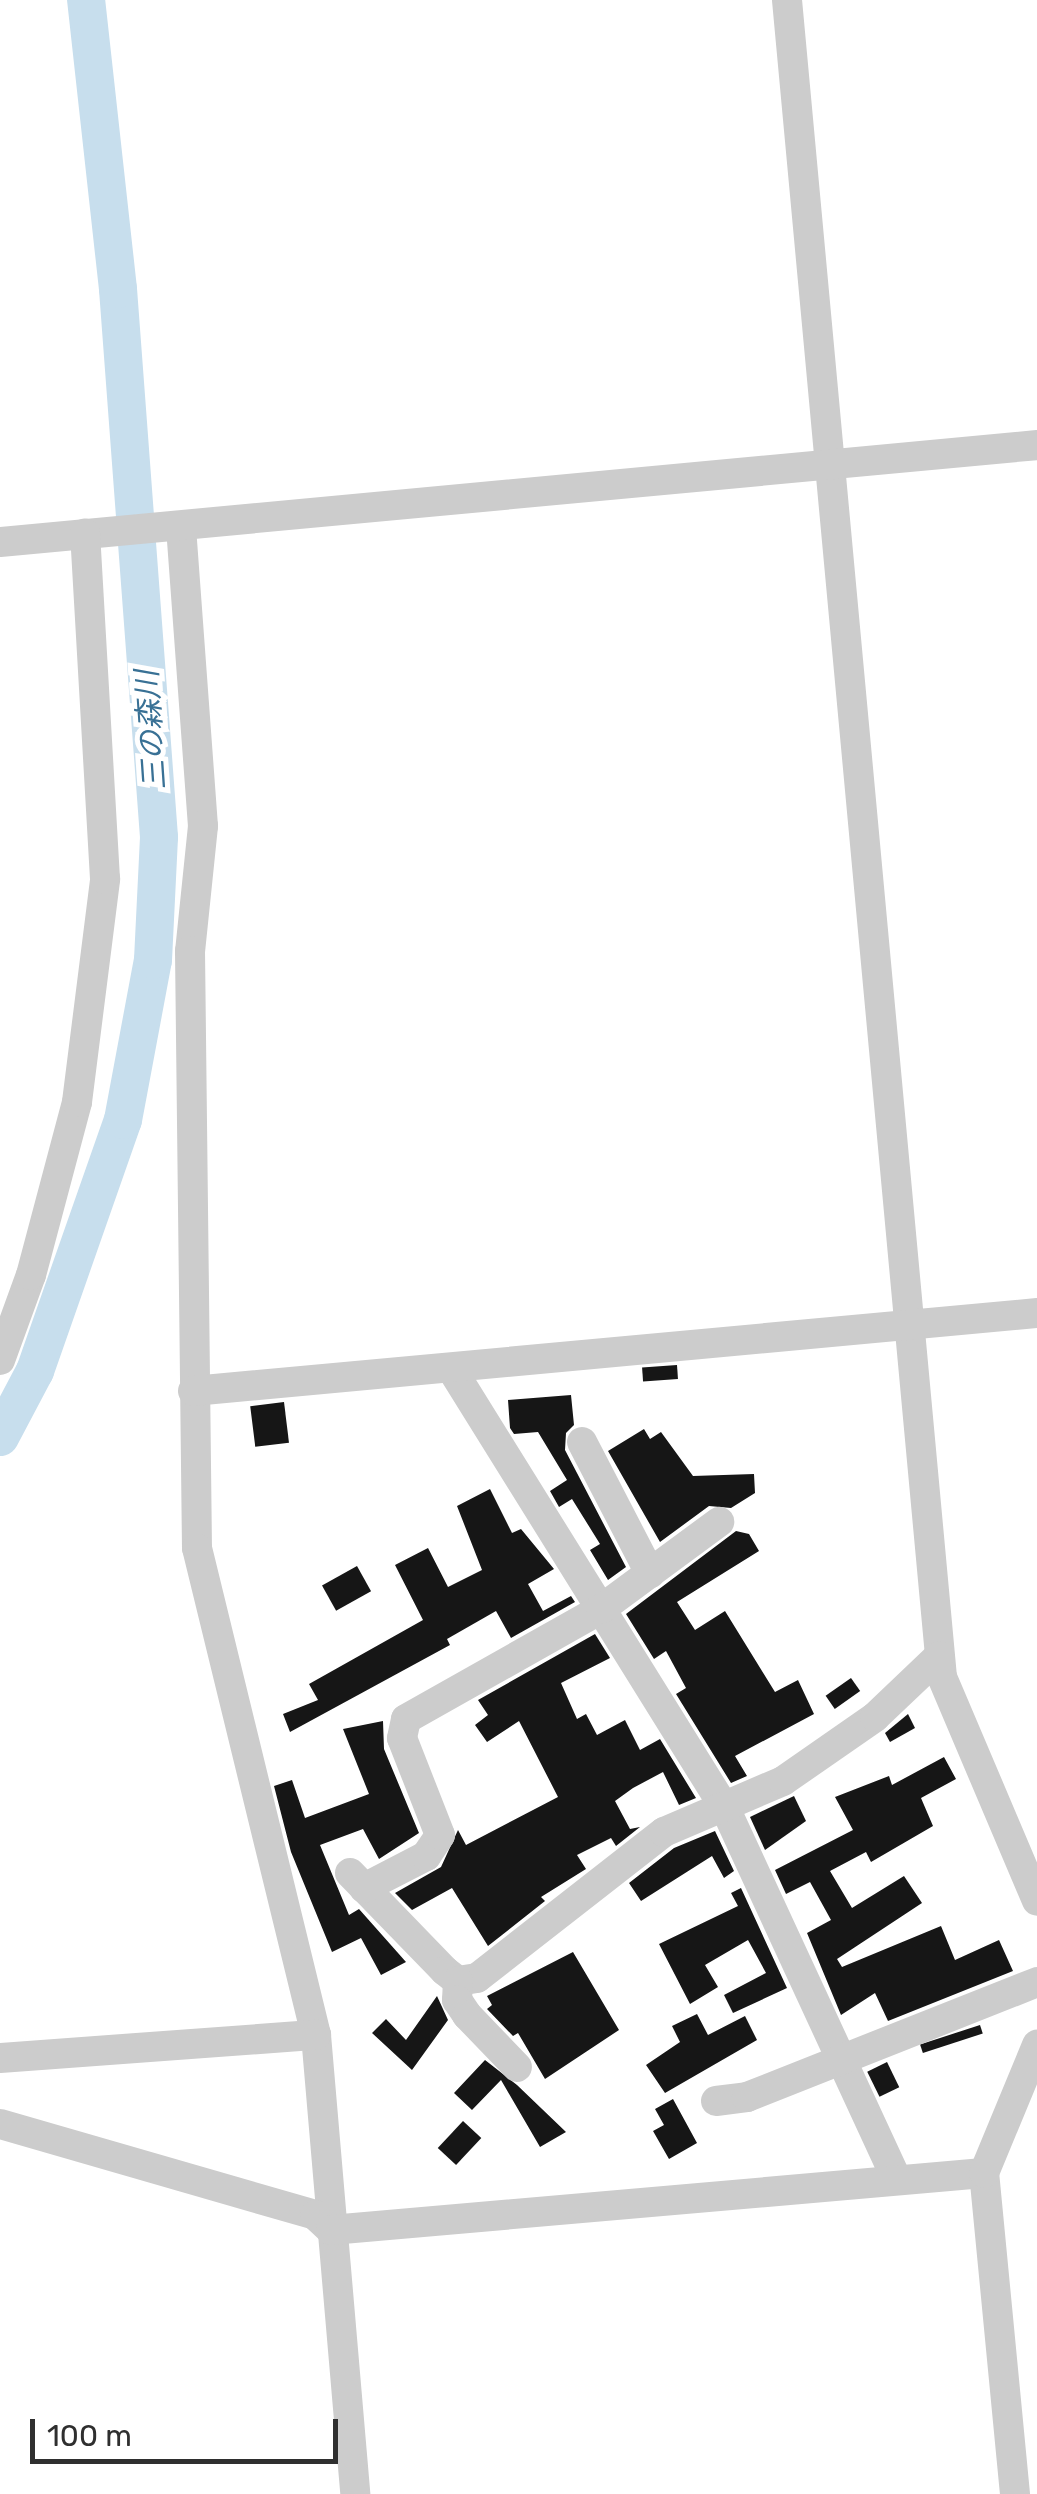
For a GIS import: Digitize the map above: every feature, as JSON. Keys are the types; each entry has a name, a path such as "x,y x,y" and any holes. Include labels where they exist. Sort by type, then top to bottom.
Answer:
{"street":[{"path":"788,0 939,1656 942,1678 1037,1902"},
{"path":"0,542 1037,445"},
{"path":"172,528 203,826 190,951 197,1548 316,2035 355,2494"},
{"path":"0,1360 31,1275 77,1102 106,878 93,533"},
{"path":"193,1391 1037,1313"},
{"path":"451,1368 726,1810 845,2056 896,2178"},
{"path":"582,1442 650,1573"},
{"path":"517,2067 467,2015 457,2000 458,1980 357,1880 426,1856 440,1835 402,1738 406,1719 601,1608 719,1522"},
{"path":"458,1980 477,1978 536,1938 664,1832 726,1810 783,1781 875,1717 939,1656"},
{"path":"716,2101 747,2098 1037,1982"},
{"path":"0,2058 316,2035"},
{"path":"1015,2494 1025,2454 984,2173 1037,2044"},
{"path":"0,2124 315,2215 332,2230 984,2173"}],"building":[{"path":"677,1365 678,1379 643,1381 642,1367"},
{"path":"571,1395 574,1425 566,1433 565,1450 626,1567 608,1580 590,1550 600,1544 572,1499 559,1507 550,1491 567,1480 538,1432 514,1434 510,1428 508,1400"},
{"path":"284,1402 289,1443 255,1447 250,1406"},
{"path":"644,1429 650,1439 661,1432 693,1476 754,1474 755,1493 731,1508 709,1506 660,1542 608,1451"},
{"path":"490,1489 512,1533 521,1529 554,1569 528,1584 543,1611 571,1596 575,1602 511,1638 496,1611 447,1639 450,1645 290,1732 283,1714 318,1700 309,1684 423,1620 395,1565 428,1548 448,1587 482,1570 457,1506"},
{"path":"736,1531 749,1534 759,1551 677,1602 695,1630 725,1611 775,1692 798,1680 814,1714 735,1756 747,1776 731,1783 676,1694 686,1688 666,1651 654,1659 626,1614"},
{"path":"357,1566 371,1591 336,1611 322,1585"},
{"path":"595,1634 610,1658 561,1683 577,1719 586,1714 597,1735 625,1720 640,1750 660,1739 696,1798 679,1805 663,1772 633,1788 615,1801 630,1829 640,1827 616,1846 611,1838 577,1855 586,1869 541,1897 545,1901 488,1946 452,1888 412,1910 395,1893 441,1867 458,1830 466,1845 558,1797 519,1721 487,1742 475,1725 488,1715 478,1700"},
{"path":"851,1678 860,1691 835,1709 826,1696"},
{"path":"908,1714 915,1728 890,1742 885,1733"},
{"path":"383,1721 384,1749 419,1833 379,1859 363,1829 320,1845 349,1915 359,1909 406,1962 381,1975 361,1938 332,1952 291,1852 274,1786 292,1780 305,1818 369,1794 343,1729"},
{"path":"944,1757 956,1779 921,1798 933,1826 871,1862 866,1852 830,1871 852,1908 904,1876 922,1903 837,1959 842,1967 941,1926 955,1960 999,1940 1013,1971 888,2021 875,1993 841,2015 807,1933 831,1920 810,1882 786,1894 775,1870 853,1830 835,1797 889,1776 892,1785"},
{"path":"794,1796 806,1821 765,1850 750,1817"},
{"path":"715,1831 734,1871 724,1878 712,1856 641,1901 629,1883 674,1848"},
{"path":"741,1888 787,1988 733,2013 724,1995 766,1973 748,1940 705,1965 718,1987 690,2004 659,1944 738,1906 731,1893"},
{"path":"573,1952 619,2030 545,2079 518,2033 513,2036 487,2009 492,2005 487,1996"},
{"path":"437,1996 448,2020 412,2070 372,2033 386,2019 406,2040"},
{"path":"697,2014 708,2035 745,2016 757,2040 665,2093 646,2065 680,2042 672,2026"},
{"path":"980,2025 983,2034 923,2053 920,2044"},
{"path":"485,2060 566,2132 540,2147 501,2080 472,2110 454,2093"},
{"path":"887,2062 899,2087 880,2097 867,2072"},
{"path":"673,2099 697,2143 669,2159 653,2131 664,2125 655,2109"},
{"path":"463,2121 481,2138 456,2165 438,2148"}],"waterway":[{"name":"三の森川","path":"0,1437 35,1371 123,1120 153,960 159,837 118,289 86,0"}]}
